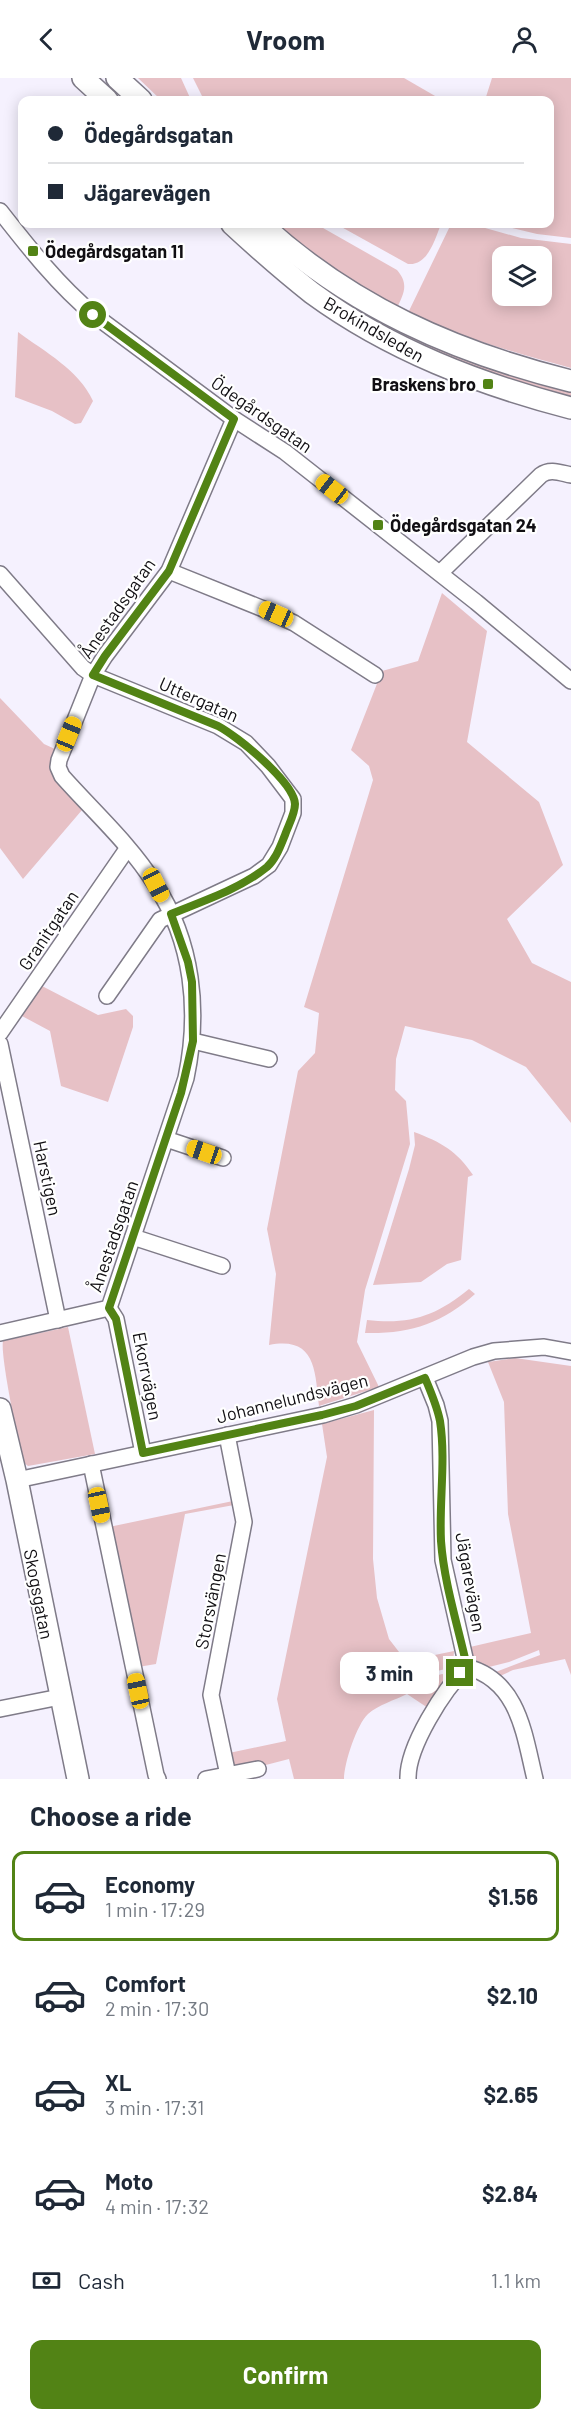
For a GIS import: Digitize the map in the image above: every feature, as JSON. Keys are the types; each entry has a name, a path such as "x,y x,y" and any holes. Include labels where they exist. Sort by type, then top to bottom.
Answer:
{"main road":[{"path":"83,78 103,96"},
{"path":"117,78 137,96"},
{"name":"Brokindsleden","path":"236,228 278,266 314,294 381,337 450,370 488,384 571,408"},
{"name":"Brokindsleden","path":"266,228 327,278 400,322 443,341 498,360 571,381"},
{"name":"Skogsgatan","path":"0,1409 17,1480 78,1779"}],"street":[{"name":"Ödegårdsgatan","path":"0,211 73,298 159,365 234,419 285,452 440,573 571,681"},
{"name":"Ånestadsgatan","path":"0,1333 109,1308 186,1078 193,1041 192,982 188,962 171,914 156,885 62,776 58,767 93,675 169,571 234,419"},
{"path":"440,573 546,471 571,475"},
{"path":"169,571 294,623 375,675"},
{"name":"Uttergatan","path":"0,574 83,669 211,723 235,736 268,766 293,799 295,807 290,822 280,847 269,865 246,881 171,914"},
{"name":"Granitgatan","path":"0,1033 127,849"},
{"path":"107,996 155,925 171,914"},
{"path":"193,1041 269,1059"},
{"name":"Harstigen","path":"0,1044 58,1320"},
{"path":"166,1139 223,1158"},
{"path":"133,1237 222,1266"},
{"name":"Ekorrvägen","path":"109,1308 116,1319 143,1453"},
{"name":"Johannelundsvägen","path":"17,1480 356,1406 494,1351 544,1347 571,1352"},
{"name":"Jägarevägen","path":"425,1378 440,1422 442,1551 467,1667"},
{"name":"Storsvängen","path":"227,1435 244,1522 212,1695 228,1775"},
{"path":"91,1464 158,1779"},
{"path":"408,1779 409,1759 416,1741 455,1680 467,1667 484,1673 508,1695 519,1715 535,1779"},
{"path":"0,1709 60,1697"},
{"path":"206,1779 258,1769"}],"shaded area":[{"path":"138,78 181,78 189,96 157,96"},
{"path":"193,78 404,78 435,96 202,96"},
{"path":"492,78 571,78 571,238 512,228 554,228 554,96 486,96"},
{"path":"280,228 323,228 397,270 403,280 404,289 397,308 330,266"},
{"path":"343,228 439,228 426,256 421,261 408,264"},
{"path":"449,228 485,228 521,238 571,244 571,368 488,344 408,313"},
{"path":"263,237 389,325 387,330 322,290"},
{"path":"400,330 480,365 571,391 571,399 505,381 396,336"},
{"path":"18,332 60,362 87,390 93,401 81,423 75,424 52,411 15,397"},
{"path":"442,593 487,631 467,742 539,802 563,865 507,919 532,963 571,982 571,1123 526,1067 472,1040 405,1026 396,1059 395,1090 406,1101 410,1144 365,1290 357,1342 379,1387 319,1406 314,1369 304,1351 296,1346 269,1345 276,1274 267,1229 298,1071 315,1053 319,1013 304,1007 373,780 369,766 351,750 382,671 418,661"},
{"path":"0,698 44,744 55,749 53,767 55,775 82,810 23,879 0,848"},
{"path":"42,986 98,1015 126,1009 133,1016 133,1027 108,1102 61,1086 50,1031 22,1016"},
{"path":"414,1132 448,1148 473,1175 468,1177 461,1260 447,1264 421,1282 373,1285 409,1169 415,1145"},
{"path":"469,1289 475,1294 437,1320 396,1332 365,1333 367,1320 409,1320 434,1312"},
{"path":"68,1327 95,1454 28,1466 23,1462 14,1418 4,1363 3,1341"},
{"path":"515,1358 571,1366 571,1675 565,1659 513,1670 498,1677 493,1673 540,1655 539,1650 509,1662 485,1668 471,1655 470,1647 531,1633 508,1514 504,1402 488,1362"},
{"path":"374,1410 373,1559 377,1598 389,1639 406,1661 454,1651 453,1667 406,1679 407,1684 442,1674 448,1675 428,1708 407,1694 368,1714 352,1744 344,1779 294,1779 289,1759 258,1767 233,1769 229,1753 286,1741 277,1699 327,1457 322,1424"},
{"path":"233,1501 234,1505 185,1514 156,1664 138,1667 109,1527"}],"place":[{"name":"Ödegårdsgatan 11","path":"33,251"},
{"name":"Braskens bro","path":"488,384"},
{"name":"Ödegårdsgatan 24","path":"378,525"}],"route":[{"path":"93,315 234,419 169,571 93,675 218,726 235,736 268,766 285,786 295,804 280,847 269,865 246,881 171,914 188,962 192,982 193,1041 186,1078 109,1308 116,1319 143,1453 356,1406 425,1378 440,1422 442,1442 441,1541 443,1560 467,1667 460,1673"}]}
